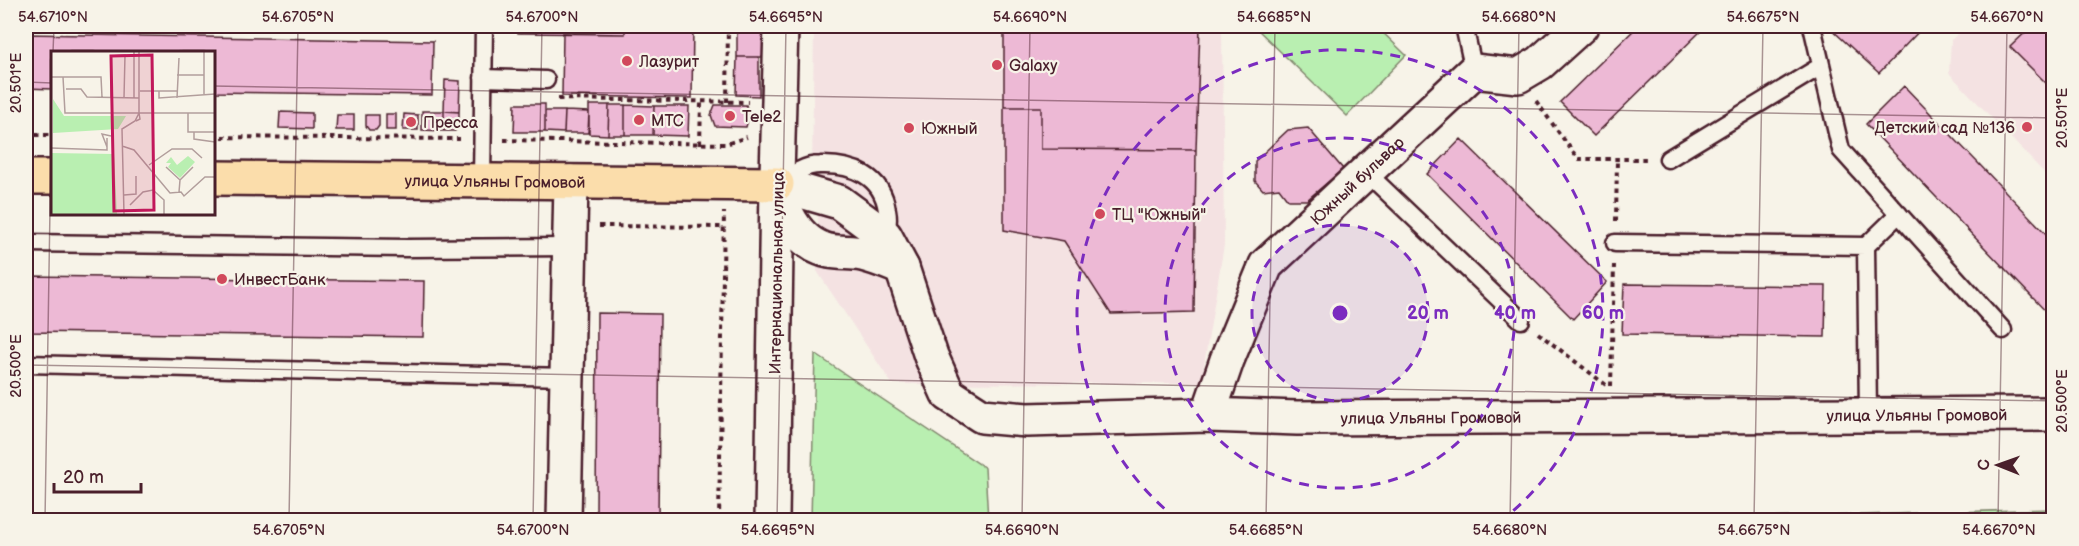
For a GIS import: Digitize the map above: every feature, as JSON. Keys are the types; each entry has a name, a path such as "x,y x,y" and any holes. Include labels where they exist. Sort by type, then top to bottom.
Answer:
{"main road":[{"name":"Интернациональная улица","path":"772,520 781,26"},
{"path":"1474,71 1518,76 1540,63 1581,26"},
{"name":"Южный бульвар","path":"1208,415 1227,360 1266,265 1474,71"},
{"path":"26,177 51,177"},
{"name":"улица Ульяны Громовой","path":"214,178 777,184 839,202 874,245 902,268 931,356 948,394 982,416 1027,420 1208,415 1309,418 2054,414"},
{"path":"564,520 571,182"},
{"path":"777,184 786,213 797,232 812,243 827,251 874,245"}],"lane":[{"path":"482,180 484,26"},
{"path":"1464,26 1474,71"},
{"path":"1812,26 1841,150 2003,330"},
{"path":"1668,159 1821,66"},
{"path":"483,78 546,80"},
{"path":"1366,172 1521,320"},
{"path":"1615,243 1866,246 1899,214"},
{"path":"26,243 569,247"},
{"path":"1866,246 1868,414"},
{"path":"26,364 568,377"}],"path":[{"path":"727,102 728,26"},
{"path":"1518,76 1578,159 1668,159"},
{"path":"553,99 750,102"},
{"path":"700,144 701,102"},
{"path":"507,129 507,140"},
{"path":"26,135 51,135"},
{"path":"1611,389 1617,159"},
{"path":"719,520 723,183"},
{"path":"1521,320 1611,389"},
{"path":"1599,389 1611,389"}],"shaded area":[{"path":"814,26 1222,26 1224,245 1201,383 892,384 817,271 819,188 812,171"},
{"name":"Детский сад №136","path":"1967,26 2053,26 2053,182 1949,73 1951,40"}],"green space":[{"path":"1254,26 1376,26 1406,55 1347,116"},
{"path":"815,354 985,468 988,520 811,520"},
{"path":"2053,509 2053,520 1701,520"}],"building":[{"path":"518,26 625,26 625,34 518,33"},
{"name":"Лазурит","path":"625,26 693,26 692,98 562,96 563,33 625,34"},
{"path":"737,26 765,26 765,57 737,57"},
{"path":"1004,26 1200,26 1196,150 1041,149 1041,107 1004,107"},
{"path":"1638,26 1706,26 1594,136 1560,102"},
{"path":"1828,26 1924,26 1879,73"},
{"path":"2032,26 2054,26 2054,91 2010,47"},
{"path":"26,34 433,41 432,95 214,92 214,51 51,51 51,89 26,88"},
{"path":"737,57 759,57 759,96 736,95"},
{"path":"445,80 460,81 459,112 444,111"},
{"path":"1904,86 2054,242 2054,320 1866,124"},
{"path":"515,104 545,104 545,132 514,132"},
{"path":"589,105 609,105 608,135 589,134"},
{"path":"609,105 625,105 625,135 608,135"},
{"name":"МТС","path":"625,105 654,106 653,135 625,135"},
{"name":"Tele2","path":"715,105 746,105 749,116 746,127 715,126 711,115"},
{"path":"654,106 689,106 688,136 653,135"},
{"name":"ТЦ \"Южный\"","path":"1004,107 1041,107 1041,149 1196,150 1194,312 1111,314 1064,241 1004,230"},
{"path":"422,111 444,111 444,131 422,130"},
{"path":"444,111 459,112 459,127 455,131 444,131"},
{"path":"545,111 565,111 564,133 545,132"},
{"path":"565,111 589,112 588,133 564,133"},
{"path":"280,112 312,113 312,129 279,128"},
{"path":"386,114 396,114 396,130 386,130"},
{"name":"Пресса","path":"404,114 418,115 418,130 403,130"},
{"path":"337,115 354,115 354,130 336,130"},
{"path":"366,115 379,115 379,126 376,130 369,130 366,126"},
{"path":"1308,128 1343,169 1307,200 1288,200 1279,188 1263,190 1255,181 1255,161 1288,130"},
{"path":"1461,139 1607,282 1573,319 1427,174"},
{"path":"26,276 424,281 423,337 26,332"},
{"path":"1624,284 1826,286 1825,337 1622,334"},
{"path":"597,313 660,314 658,520 596,520"}],"place":[{"name":"Лазурит","path":"627,61"},
{"name":"Galaxy","path":"997,65"},
{"name":"Tele2","path":"730,116"},
{"name":"МТС","path":"639,120"},
{"name":"Пресса","path":"411,122"},
{"name":"Детский сад №136","path":"2027,127"},
{"name":"Южный","path":"909,128"},
{"name":"ТЦ \"Южный\"","path":"1100,214"},
{"name":"ИнвестБанк","path":"222,279"}]}
